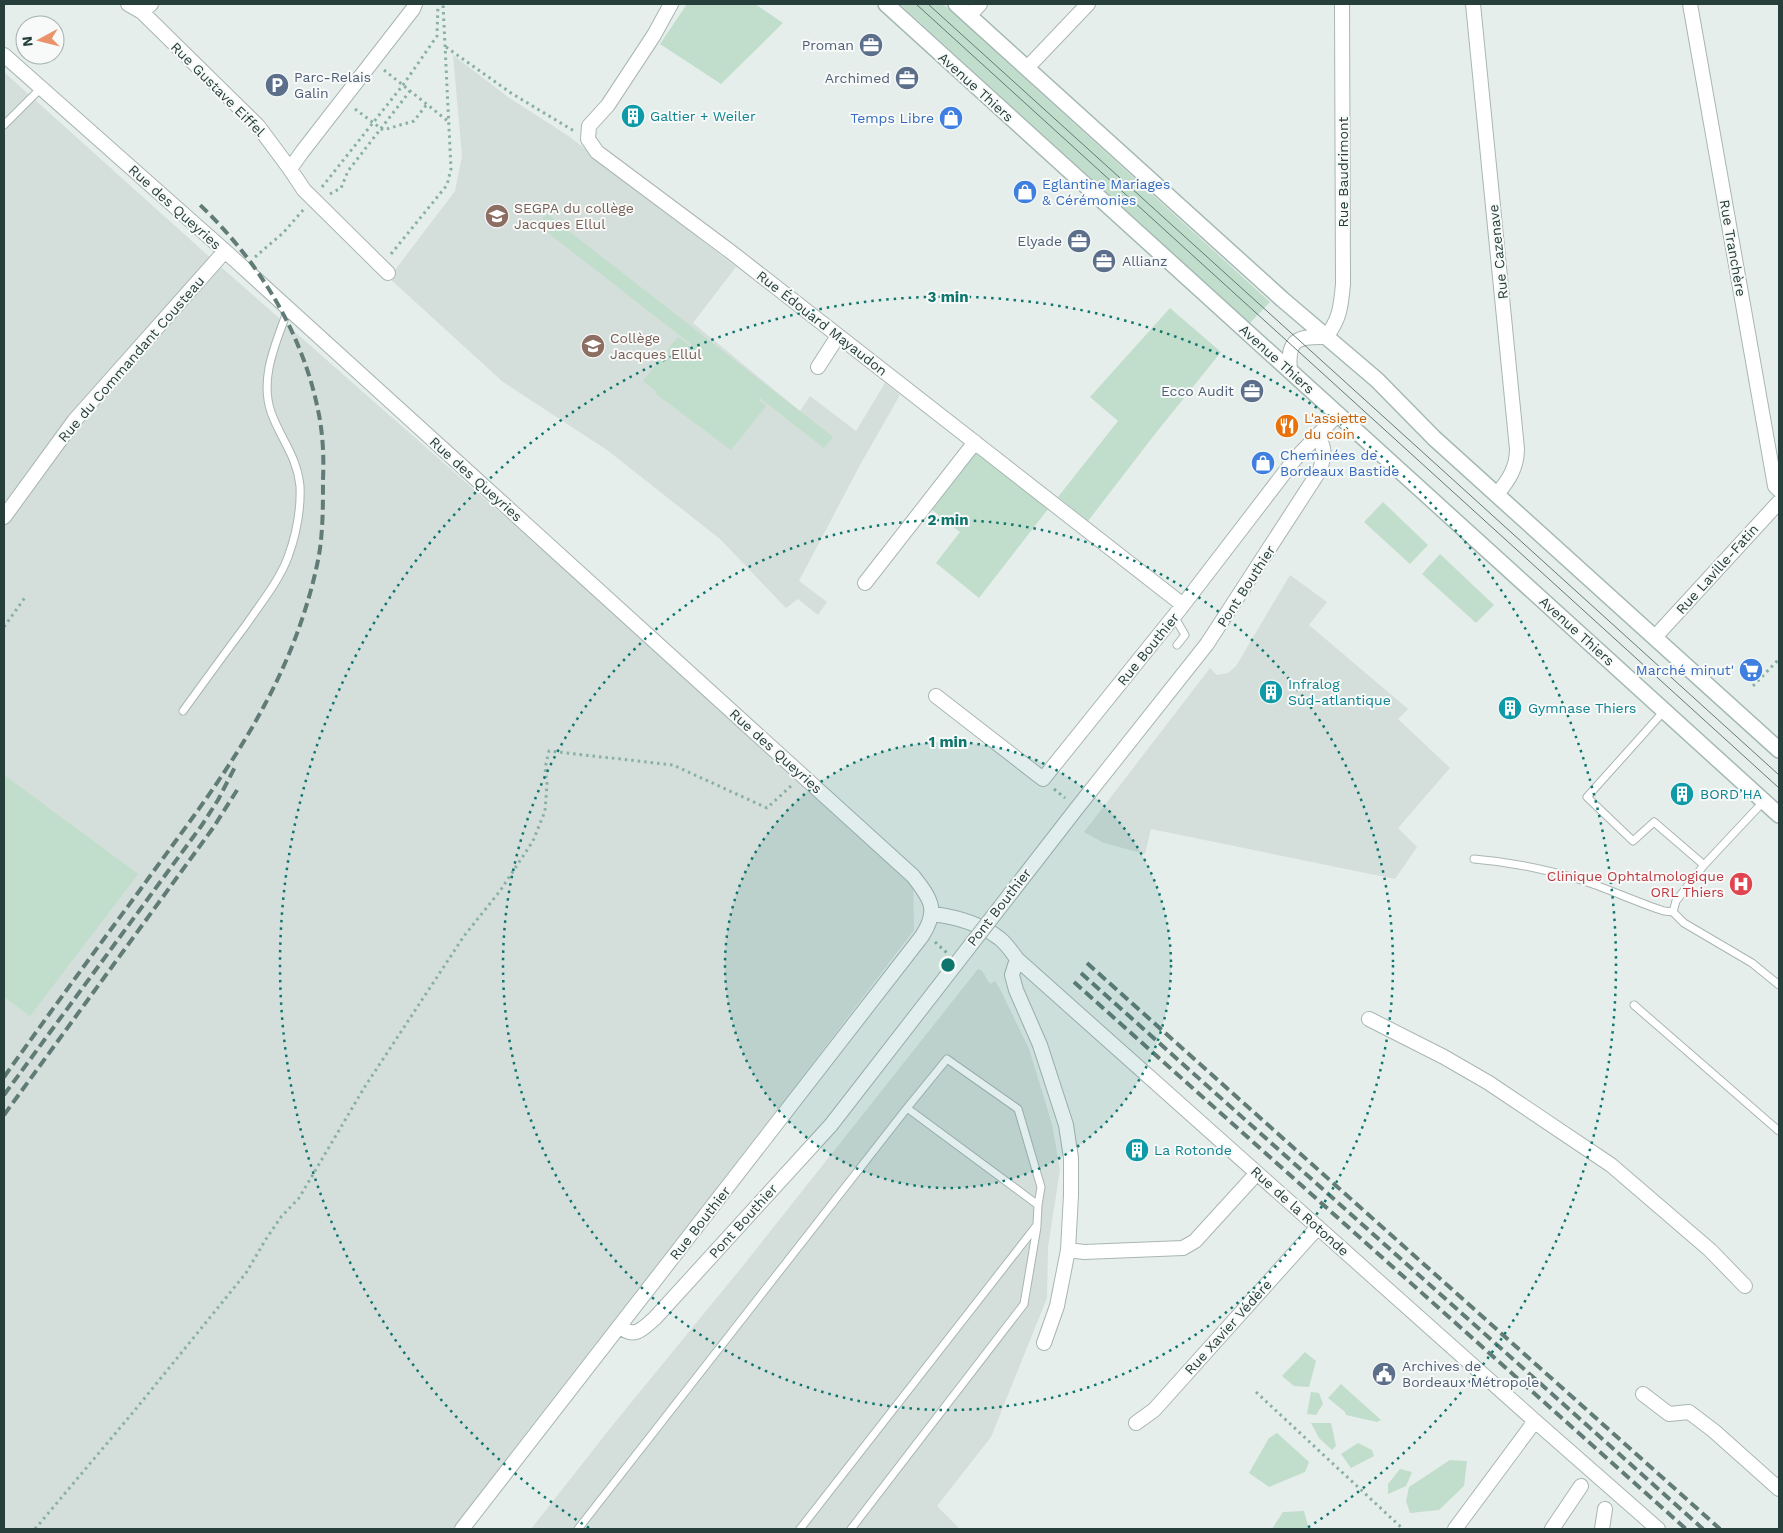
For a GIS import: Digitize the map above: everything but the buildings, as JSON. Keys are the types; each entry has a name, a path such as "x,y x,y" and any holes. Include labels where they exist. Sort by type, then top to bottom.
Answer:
{"street":[{"name":"Rue Gustave Eiffel","path":"128,4 147,8 258,126 304,190 318,198 385,269"},
{"path":"290,170 413,10 415,4"},
{"path":"588,139 589,126 608,105 654,35 671,4"},
{"name":"Avenue Thiers","path":"886,4 1779,814"},
{"path":"956,4 1275,293 1377,380 1434,438 1779,750"},
{"path":"969,16 980,4"},
{"path":"1027,68 1088,4"},
{"name":"Rue Baudrimont","path":"1326,337 1335,326 1340,314 1343,284 1342,4"},
{"name":"Rue Cazenave","path":"1472,4 1518,449 1515,469 1497,494"},
{"name":"Rue Tranchère","path":"1690,4 1775,486 1779,490"},
{"name":"Rue des Queyries","path":"4,55 225,251 914,876 930,902 932,914"},
{"name":"Rue Édouard Mayaudon","path":"588,139 598,152 731,252 975,442 1179,611"},
{"name":"Rue du Commandant Cousteau","path":"4,517 74,421 225,251"},
{"path":"818,367 838,336"},
{"path":"1290,371 1289,357 1293,346 1299,339 1306,336 1326,337"},
{"name":"Rue Bouthier","path":"936,696 1043,779 1179,611 1295,459 1338,414"},
{"name":"Pont Bouthier","path":"620,1326 625,1332 633,1333 642,1330 649,1324 831,1125 1207,644 1276,541 1320,470 1325,455 1324,446 1318,437"},
{"path":"865,583 975,442"},
{"name":"Rue Laville-Fatin","path":"1655,637 1779,502"},
{"name":"Rue Bouthier","path":"462,1529 914,947 930,925 932,914"},
{"name":"Rue de la Rotonde","path":"932,914 973,922 1000,938 1018,959 1535,1422 1658,1529"},
{"path":"1018,959 1012,975 1016,990 1040,1045 1066,1125 1071,1158 1068,1250 1057,1306 1044,1343"},
{"path":"1369,1019 1444,1057 1489,1083 1611,1165 1710,1250 1745,1286"},
{"path":"1068,1250 1084,1252 1182,1248 1195,1241 1257,1173"},
{"name":"Rue Xavier Védère","path":"1136,1424 1154,1410 1318,1227"},
{"path":"1643,1394 1669,1414 1689,1412 1714,1431 1779,1489"},
{"path":"1455,1529 1535,1422"},
{"path":"1552,1529 1581,1486"},
{"path":"1602,1529 1605,1509"}],"lane":[{"path":"4,125 41,88"},
{"path":"183,711 269,592 288,557 298,520 300,487 298,473 293,456 271,411 267,384 270,362 288,309"},
{"path":"1177,645 1185,635 1179,611"},
{"path":"1664,711 1587,797 1633,841 1654,822 1704,865"},
{"path":"1673,912 1676,902 1704,865 1764,801"},
{"path":"1474,859 1504,862 1544,870 1580,880 1656,909 1673,912 1684,923 1752,963 1779,985"},
{"path":"1634,1005 1779,1131"},
{"path":"578,1529 947,1059 1018,1109 1041,1187 1037,1225 1024,1304 851,1529"},
{"path":"907,1108 1038,1205"},
{"path":"800,1529 1037,1225"}],"path":[{"path":"242,267 283,233 318,198 372,122 403,84 437,36 438,4"},
{"path":"385,269 447,186 451,168 443,4"},
{"path":"445,46 510,93 588,139"},
{"path":"373,60 450,122"},
{"path":"318,198 341,188 348,171 410,91"},
{"path":"342,100 383,130 414,121 427,104"},
{"path":"4,627 26,596"},
{"path":"1753,686 1779,659"},
{"path":"35,1529 135,1410 246,1272 281,1217 299,1198 364,1088 464,936 500,892 533,841 545,812 547,784 545,768 549,751 673,765 767,808 801,774"},
{"path":"1055,764 1065,772 1052,788 1077,808"},
{"path":"914,947 922,956 935,941 957,962"},
{"path":"1256,1392 1403,1529"}],"shaded area":[{"name":"Collège Jacques Ellul","path":"453,55 508,97 570,137 736,267 693,323 800,411 810,396 856,431 885,383 900,395 860,465 799,581 827,602 818,615 798,599 786,608 720,539 607,450 503,382 389,278 455,191 462,156"},
{"path":"4,72 204,252 913,876 914,930 597,1347 453,1529 4,1529"},
{"path":"1290,575 1327,602 1309,625 1408,709 1398,719 1450,768 1398,828 1417,847 1395,879 1151,829 1145,854 1104,843 1084,832 1210,668 1217,675 1228,673 1236,666"},
{"path":"978,969 982,971 990,984 995,981 1029,1049 1052,1124 1060,1170 1048,1247 1047,1298 991,1437 937,1506 960,1529 531,1529 616,1421 742,1267"}],"green space":[{"path":"687,4 755,4 783,23 721,84 660,44"},
{"path":"900,4 943,4 1270,302 1250,323"},
{"path":"547,214 833,437 824,448 760,398 759,400 766,406 731,450 655,393 656,391 643,381 678,337 691,347 692,345 538,225"},
{"path":"1170,308 1221,352 1088,521 1058,497 1118,421 1090,397"},
{"path":"976,451 1048,509 979,598 936,563 960,532 931,509"},
{"path":"1383,502 1428,545 1410,564 1364,522"},
{"path":"1440,554 1494,605 1476,623 1422,574"},
{"path":"4,775 138,874 30,1016 4,997"},
{"path":"1305,1352 1316,1361 1309,1387 1294,1386 1282,1376"},
{"path":"1341,1384 1381,1420 1377,1422 1346,1415 1328,1398"},
{"path":"1311,1392 1319,1393 1323,1404 1316,1415 1307,1414"},
{"path":"1311,1423 1331,1423 1336,1446 1332,1450 1319,1438"},
{"path":"1277,1433 1309,1462 1305,1472 1269,1487 1249,1473 1269,1438"},
{"path":"1358,1443 1372,1450 1374,1456 1351,1468 1341,1454"},
{"path":"1450,1460 1467,1461 1464,1486 1439,1510 1410,1513 1406,1501 1409,1487"},
{"path":"1400,1469 1412,1472 1406,1486 1388,1494 1388,1484"},
{"path":"1304,1511 1309,1529 1272,1529 1283,1512"}],"tram line":[{"path":"916,4 1779,788"},
{"path":"928,4 1779,775"}],"railway":[{"path":"4,1077 189,823 236,754 264,706 282,670 304,614 315,575 322,527 323,454 320,419 311,381 289,325 274,298 240,248 199,204"},
{"path":"4,1095 202,825 218,800 236,765"},
{"path":"4,1115 213,828 239,787"},
{"path":"1087,963 1720,1529"},
{"path":"1081,973 1703,1529"},
{"path":"1074,982 1686,1529"}],"place":[{"name":"Proman","path":"871,45"},
{"name":"Archimed","path":"907,78"},
{"name":"Parc-Relais Galin","path":"277,85"},
{"name":"Galtier + Weiler","path":"633,116"},
{"name":"Temps Libre","path":"951,118"},
{"name":"Eglantine Mariages & Cérémonies","path":"1025,192"},
{"name":"SEGPA du collège Jacques Ellul","path":"497,216"},
{"name":"Elyade","path":"1079,241"},
{"name":"Allianz","path":"1104,261"},
{"name":"Collège Jacques Ellul","path":"593,346"},
{"name":"Ecco Audit","path":"1252,391"},
{"name":"L'assiette du coin","path":"1287,426"},
{"name":"Cheminées de Bordeaux Bastide","path":"1263,463"},
{"name":"Marché minut'","path":"1751,670"},
{"name":"Infralog Sud-atlantique","path":"1271,692"},
{"name":"Gymnase Thiers","path":"1510,708"},
{"name":"BORD’HA","path":"1682,794"},
{"name":"Clinique Ophtalmologique ORL Thiers","path":"1741,884"},
{"name":"La Rotonde","path":"1137,1150"},
{"name":"Archives de Bordeaux Métropole","path":"1384,1374"}]}
